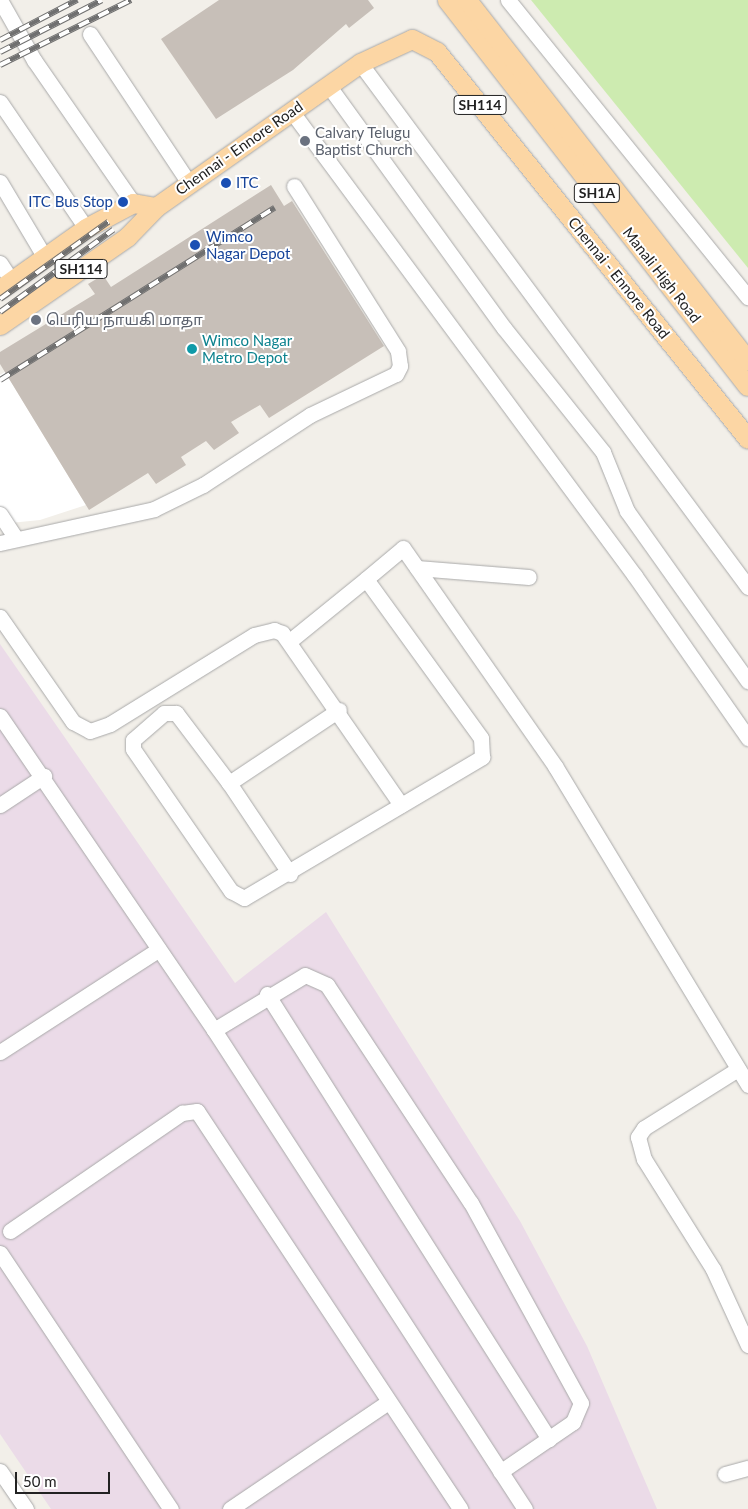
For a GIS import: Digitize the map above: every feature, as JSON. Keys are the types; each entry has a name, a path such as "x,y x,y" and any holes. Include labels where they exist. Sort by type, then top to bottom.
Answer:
{"main road":[{"name":"Manali High Road","path":"447,0 748,386"},
{"name":"Manali High Road","path":"467,0 748,361"},
{"name":"Chennai - Ennore Road","path":"0,325 127,237 156,207 328,85 360,63 412,39 437,52 748,439"},
{"path":"133,203 156,207"},
{"name":"SH114","path":"5,284 86,228 133,203"}],"street":[{"path":"0,0 34,60 133,203"},
{"path":"508,0 748,297"},
{"path":"90,34 189,183"},
{"path":"360,63 748,587"},
{"path":"328,85 504,328 603,452 627,511 748,680"},
{"path":"0,102 86,228"},
{"path":"292,112 635,576 748,738"},
{"path":"0,182 44,256"},
{"path":"0,543 15,536 126,518 172,501 310,416 396,374 400,366 398,352 294,186"},
{"path":"0,263 5,284"},
{"path":"0,514 15,536"},
{"path":"291,640 403,548 555,766 748,1085"},
{"path":"417,568 529,577"},
{"path":"290,874 229,783 176,713 164,713 133,740 133,749 231,891 244,898 254,896 290,874 401,805 478,761 484,744 366,579"},
{"path":"0,618 73,722 90,731 110,724 254,635 274,630 291,640 401,805"},
{"path":"229,783 339,710"},
{"path":"0,716 44,776 214,1030 525,1509"},
{"path":"0,805 44,776"},
{"path":"0,1052 160,949"},
{"path":"214,1030 267,994 305,975 327,985 471,1203 581,1403 573,1422 500,1472"},
{"path":"267,994 549,1439"},
{"path":"738,1069 644,1128 638,1137 644,1159 714,1269 748,1345"},
{"path":"10,1231 182,1113 197,1112 460,1509"},
{"path":"0,1253 171,1509"},
{"path":"230,1509 388,1402"},
{"path":"725,1474 748,1468"},
{"path":"0,1471 26,1509"}],"shaded area":[{"path":"0,644 235,983 326,912 520,1221 587,1346 657,1509 51,1509 0,1434"}],"green space":[{"path":"531,0 748,0 748,268"}],"pier":[{"path":"5,372 86,505 40,520 0,524 0,375"}],"building":[{"path":"219,0 368,0 374,8 349,28 346,24 293,70 216,119 161,39"},
{"name":"Wimco Nagar Metro Depot","path":"271,185 284,206 292,201 384,346 269,418 260,405 231,422 239,433 214,450 206,441 181,457 186,465 156,484 148,473 89,510 0,364 0,352 95,294 88,284 103,275 111,287"}],"railway":[{"path":"0,40 77,0"},
{"path":"0,52 102,0"},
{"path":"0,65 131,0"},
{"path":"0,380 274,208"},
{"path":"0,299 108,222"},
{"path":"0,312 113,230"}],"place":[{"name":"Calvary Telugu Baptist Church","path":"305,141"},
{"name":"ITC","path":"226,183"},
{"name":"ITC Bus Stop","path":"123,202"},
{"name":"Wimco Nagar Depot","path":"195,245"},
{"name":"பெரிய நாயகி மாதா","path":"36,320"},
{"name":"Wimco Nagar Metro Depot","path":"192,349"}]}
